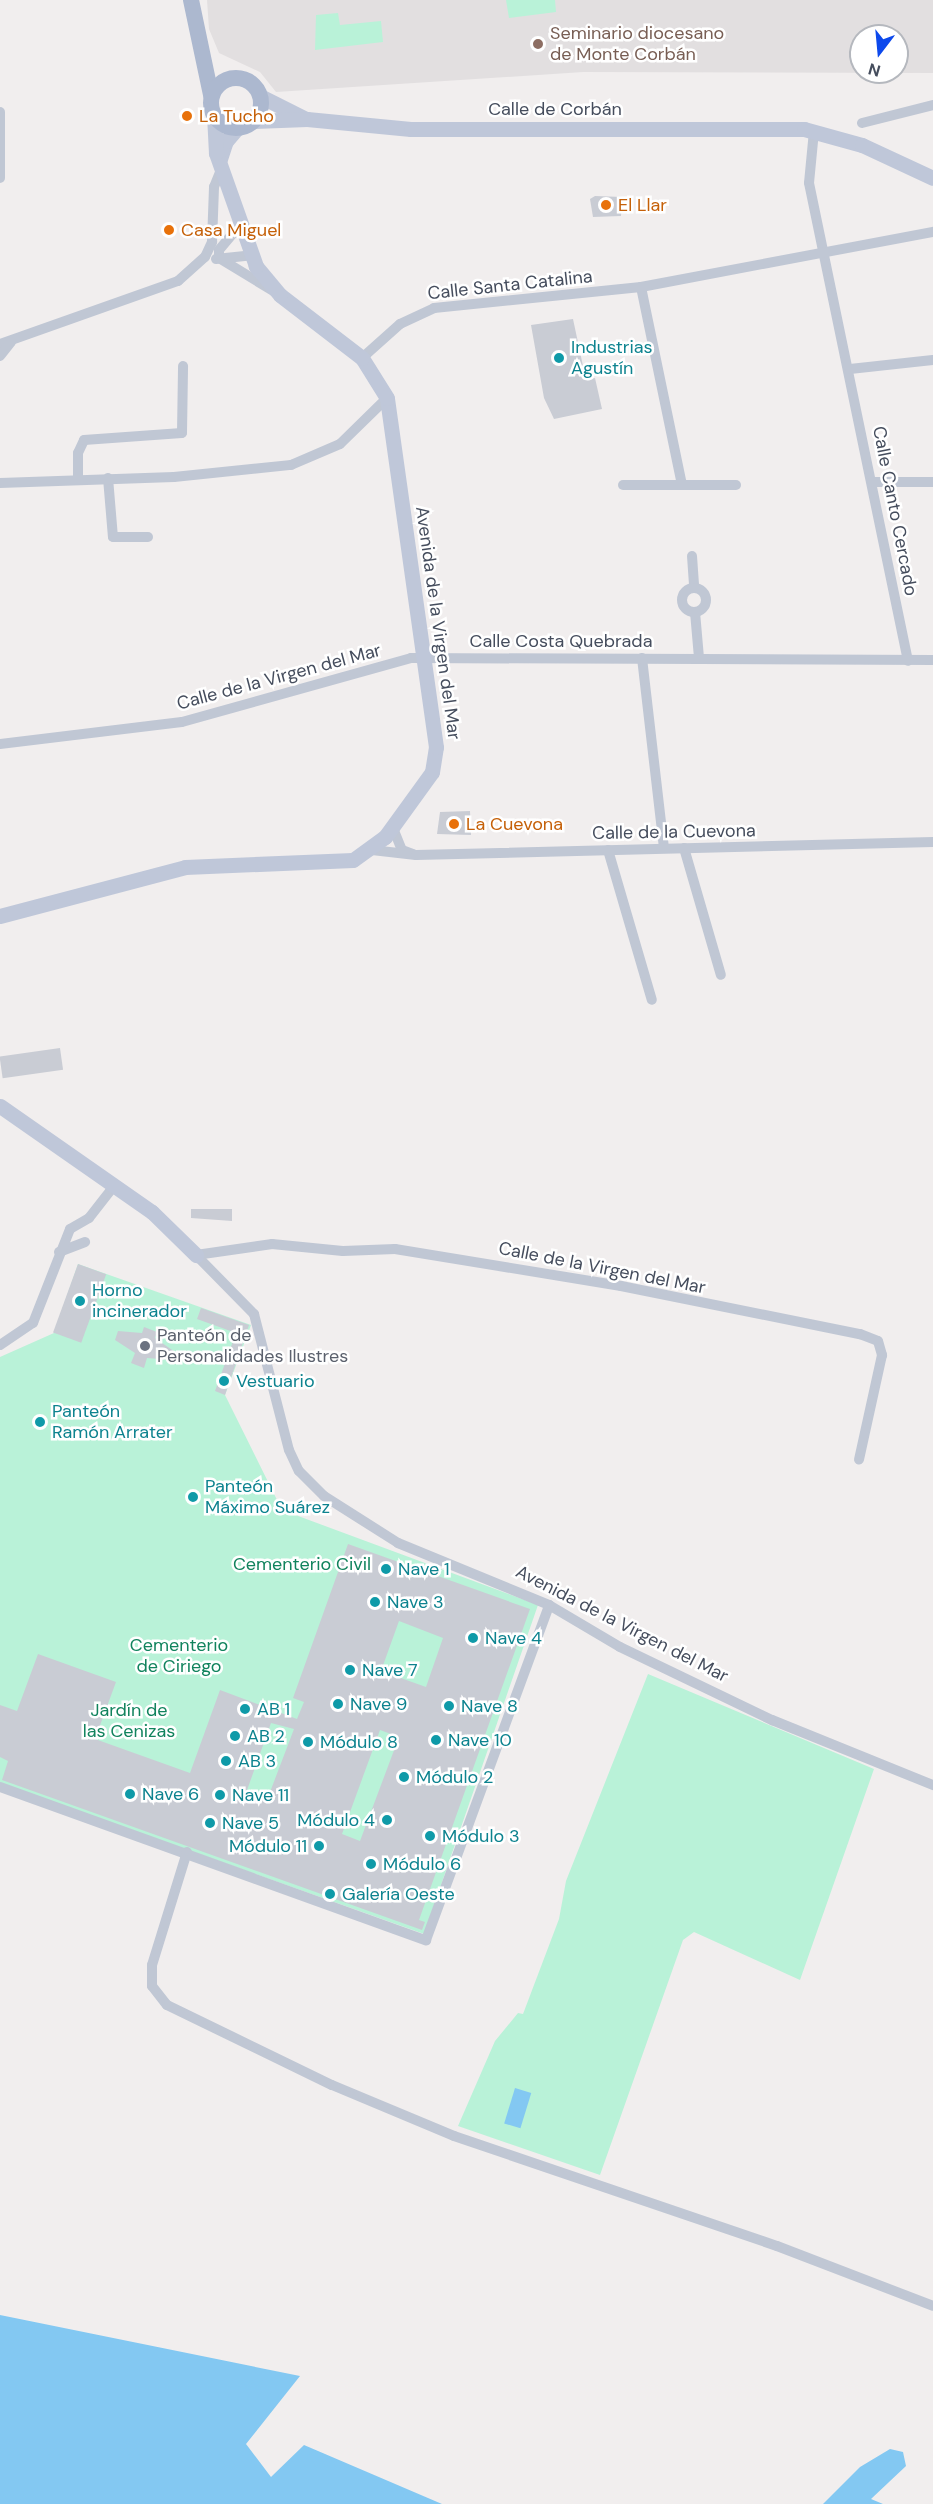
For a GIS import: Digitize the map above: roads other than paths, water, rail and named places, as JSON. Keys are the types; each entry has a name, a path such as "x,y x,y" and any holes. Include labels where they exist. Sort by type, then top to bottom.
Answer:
{"main road":[{"path":"190,2 204,54 214,115 246,124 260,96 254,85 232,79 204,54"},
{"path":"211,95 232,79"},
{"name":"Calle de Corbán","path":"260,96 307,120"},
{"name":"Avenida de la Virgen del Mar","path":"0,916 185,867 353,860 372,850 393,828 425,784 435,761 387,398 362,358 280,295 252,255 239,226 221,164 214,115"},
{"name":"Calle de Corbán","path":"246,124 307,120 411,129 809,130 862,145 933,178"},
{"name":"Avenida de la Virgen del Mar","path":"221,164 226,141 246,124"},
{"name":"Avenida de la Virgen del Mar","path":"0,1106 113,1187 152,1212 196,1255"}],"street":[{"path":"862,123 933,105"},
{"path":"0,112 1,177"},
{"name":"Calle Canto Cercado","path":"809,130 809,183 823,255 850,369 908,661"},
{"name":"Avenida de la Virgen del Mar","path":"196,267 212,243 214,187 221,164"},
{"path":"219,258 219,250 239,226"},
{"name":"Calle Santa Catalina","path":"362,358 400,324 434,308 641,287 932,234"},
{"path":"0,356 5,343 154,292 196,267 219,258 252,255"},
{"path":"219,258 280,295"},
{"path":"641,287 682,485"},
{"path":"850,369 933,360"},
{"path":"78,478 78,453 84,440 182,433 183,366"},
{"path":"0,483 291,465 340,444 387,398"},
{"path":"108,478 113,537 148,537"},
{"path":"872,482 933,482"},
{"path":"623,485 736,485"},
{"path":"692,556 694,588 706,600 695,612"},
{"path":"694,588 682,600 695,612 699,658"},
{"name":"Calle Costa Quebrada","path":"423,657 933,660"},
{"name":"Calle de la Virgen del Mar","path":"0,744 182,722 423,657"},
{"path":"642,658 664,848"},
{"path":"393,828 402,850 416,855"},
{"name":"Calle de la Cuevona","path":"372,850 416,855 933,842"},
{"path":"684,848 721,975"},
{"path":"608,850 652,1000"},
{"path":"0,1345 33,1323 59,1252 70,1229 89,1218 113,1187"},
{"path":"59,1252 85,1242"},
{"name":"Calle de la Virgen del Mar","path":"196,1255 272,1244 343,1251 396,1249 621,1286 860,1334 878,1341 882,1367 859,1460"},
{"name":"Avenida de la Virgen del Mar","path":"196,1255 254,1314 281,1428 299,1471 310,1484 398,1543 549,1605 620,1647 756,1712 933,1785"},
{"path":"0,1787 426,1940 549,1605"},
{"path":"186,1852 152,1965 152,1986 167,2006 332,2085 454,2136 777,2246 933,2306"}],"water":[{"path":"515,2088 531,2093 520,2128 504,2123"},
{"path":"0,2315 300,2376 246,2444 271,2477 304,2445 442,2504 0,2504"},
{"path":"890,2449 903,2452 906,2466 871,2499 883,2504 823,2504 860,2467"}],"place":[{"name":"Seminario diocesano de Monte Corbán","path":"538,44"},
{"name":"La Tucho","path":"187,116"},
{"name":"El Llar","path":"606,205"},
{"name":"Casa Miguel","path":"169,230"},
{"name":"Industrias Agustín","path":"559,358"},
{"name":"La Cuevona","path":"454,824"},
{"name":"Horno incinerador","path":"80,1301"},
{"name":"Panteón de Personalidades Ilustres","path":"145,1346"},
{"name":"Vestuario","path":"224,1381"},
{"name":"Panteón Ramón Arrater","path":"40,1422"},
{"name":"Panteón Máximo Suárez","path":"193,1497"},
{"name":"Nave 1","path":"386,1569"},
{"name":"Nave 3","path":"375,1602"},
{"name":"Nave 4","path":"473,1638"},
{"name":"Nave 7","path":"350,1670"},
{"name":"Nave 9","path":"338,1704"},
{"name":"Nave 8","path":"449,1706"},
{"name":"AB 1","path":"245,1709"},
{"name":"AB 2","path":"235,1736"},
{"name":"Nave 10","path":"436,1740"},
{"name":"Módulo 8","path":"308,1742"},
{"name":"AB 3","path":"226,1761"},
{"name":"Módulo 2","path":"404,1777"},
{"name":"Nave 6","path":"130,1794"},
{"name":"Nave 11","path":"220,1795"},
{"name":"Módulo 4","path":"387,1820"},
{"name":"Nave 5","path":"210,1823"},
{"name":"Módulo 3","path":"430,1836"},
{"name":"Módulo 11","path":"319,1846"},
{"name":"Módulo 6","path":"371,1864"},
{"name":"Galería Oeste","path":"330,1894"}],"park label":[{"name":"Cementerio Civil","path":"302,1564"},
{"name":"Cementerio de Ciriego","path":"179,1656"},
{"name":"Jardín de las Cenizas","path":"129,1721"}]}
